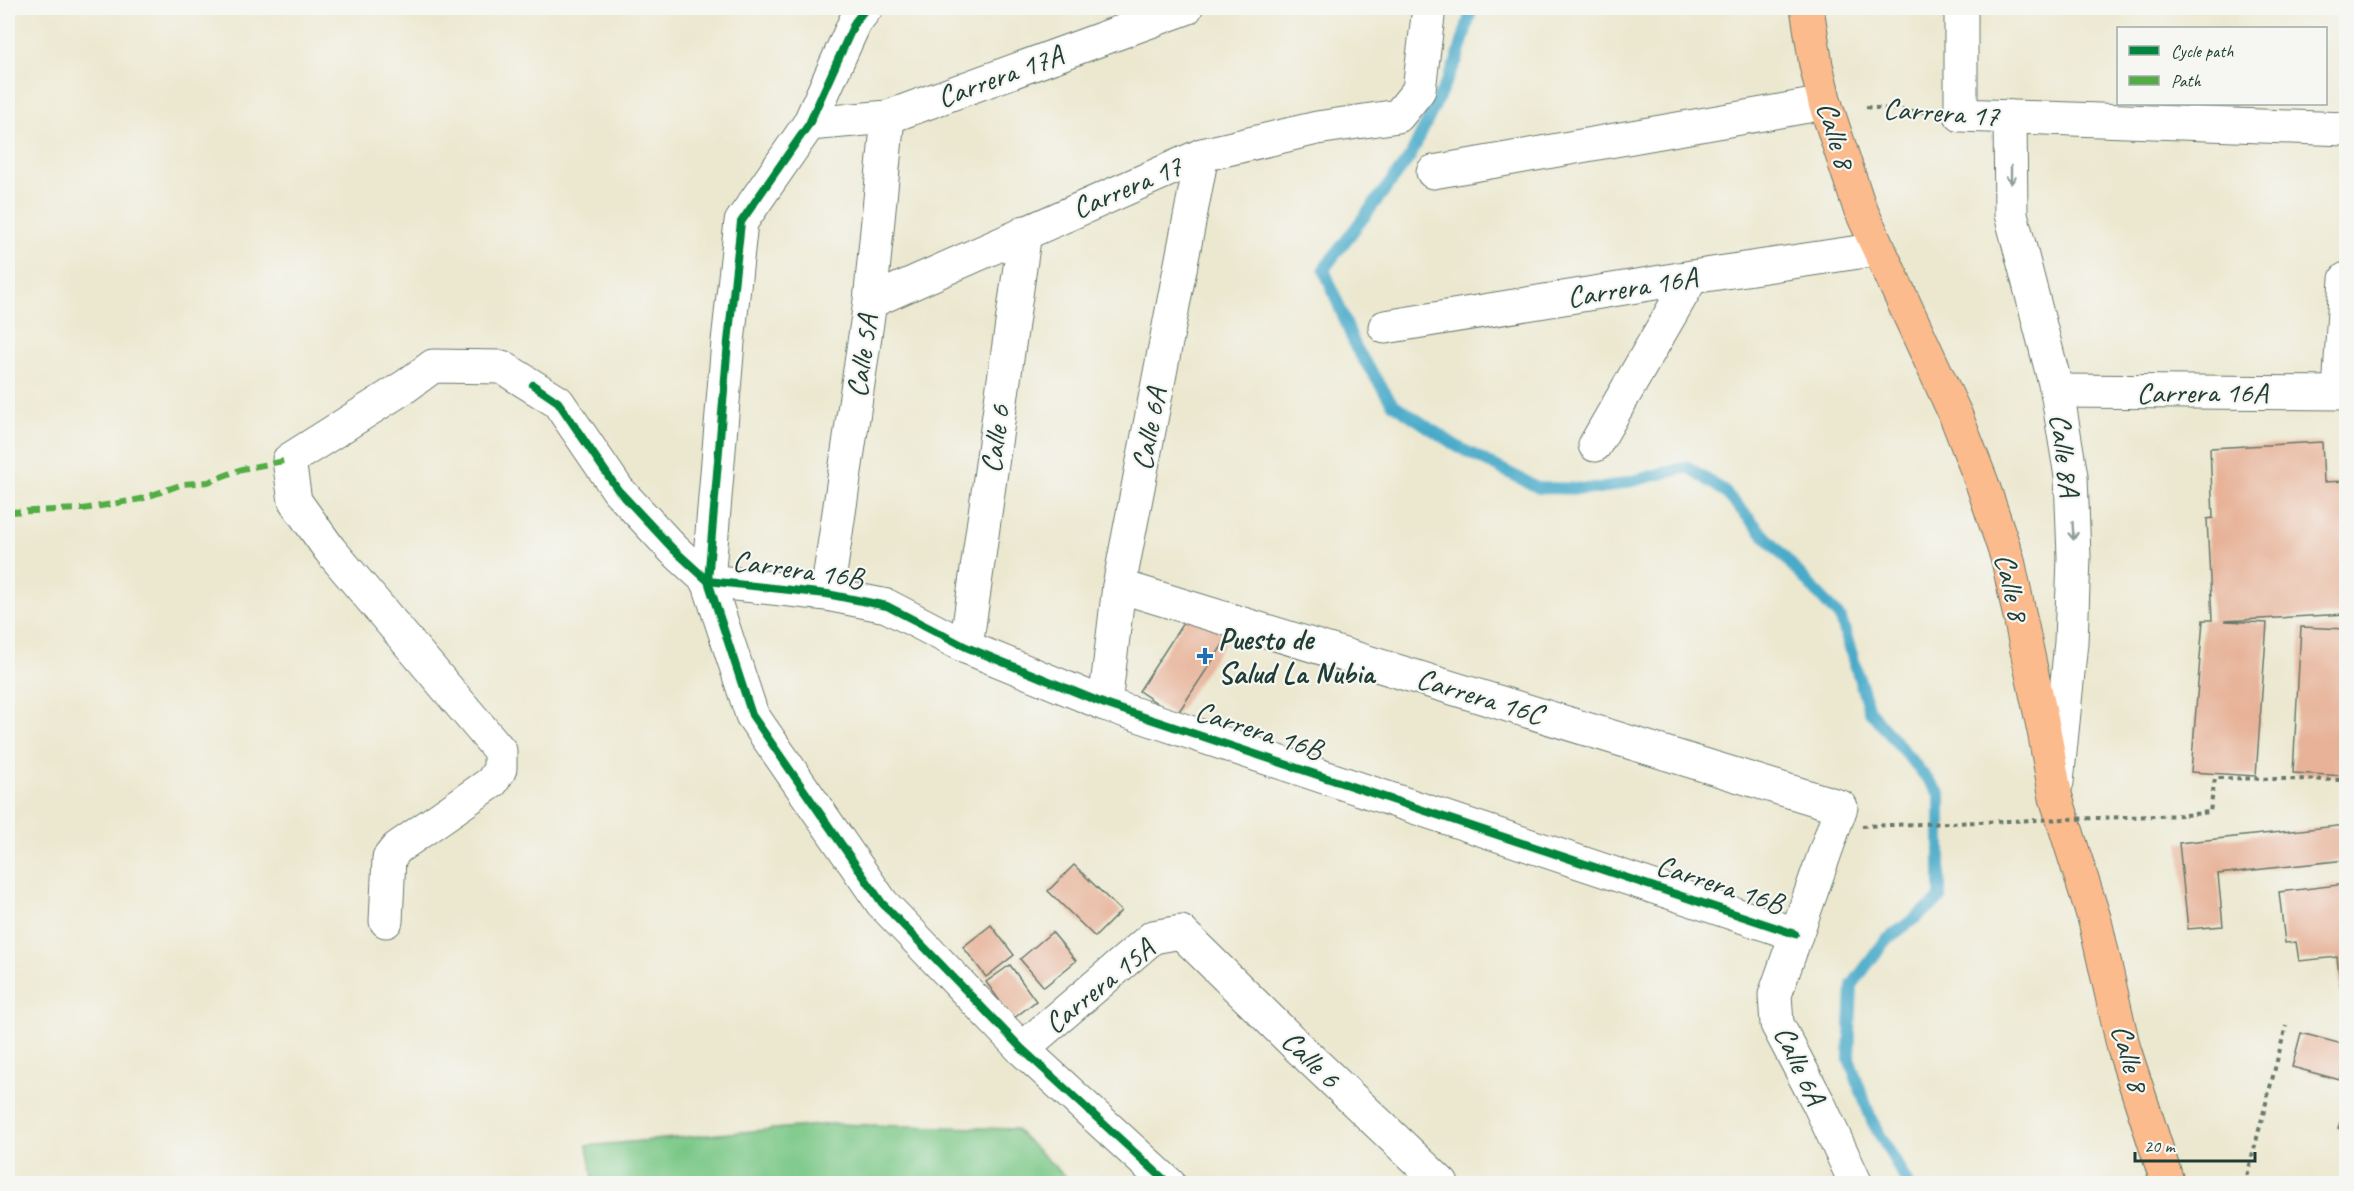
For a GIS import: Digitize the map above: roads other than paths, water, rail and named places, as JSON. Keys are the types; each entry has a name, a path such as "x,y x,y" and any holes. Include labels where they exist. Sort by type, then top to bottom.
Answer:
{"main road":[{"name":"Calle 8","path":"1807,8 1825,104 1859,206 1956,416 2008,560 2046,736 2056,798 2095,921 2124,1049 2168,1184"}],"street":[{"path":"866,8 855,22 809,124 741,222 728,342 708,581 752,715 882,903 1022,1049 1169,1184"},
{"name":"Carrera 17A","path":"809,124 888,117 1186,8"},
{"name":"Carrera 17","path":"870,302 1202,155 1317,128 1398,116 1419,90 1429,8"},
{"name":"Carrera 17","path":"1961,8 1961,115 2346,129"},
{"path":"1433,172 1825,104"},
{"name":"Calle 5A","path":"827,594 870,302 888,117"},
{"name":"Calle 8A","path":"2010,117 2011,214 2057,391 2071,476 2074,557 2072,642 2056,798"},
{"name":"Calle 6A","path":"1105,704 1119,586 1202,155"},
{"name":"Calle 6","path":"966,647 1024,232"},
{"name":"Carrera 16A","path":"1385,327 1879,249"},
{"path":"1595,445 1692,277"},
{"path":"2343,393 2346,279"},
{"path":"386,921 389,858 397,848 492,782 500,769 500,751 318,534 295,501 289,460 434,366 502,367 558,402 618,490 673,549 708,581"},
{"name":"Carrera 16A","path":"2057,391 2343,393"},
{"name":"Carrera 16B","path":"708,581 827,594 887,606 966,647 1105,704 1795,934"},
{"name":"Carrera 16C","path":"1119,586 1852,816"},
{"name":"Calle 6A","path":"1852,816 1795,934 1775,995 1777,1024 1819,1104 1856,1184"},
{"name":"Calle 6","path":"1181,932 1442,1184"},
{"name":"Carrera 15A","path":"1022,1049 1153,937 1181,932"}],"waterway":[{"path":"1472,8 1457,60 1410,157 1324,269 1356,348 1392,403 1458,447 1539,488 1600,489 1688,467 1724,491 1841,619 1869,710 1940,794 1940,899 1885,941 1852,985 1849,1059 1872,1121 1908,1184"}],"place":[{"name":"Puesto de Salud La Nubia","path":"1205,656"}]}
